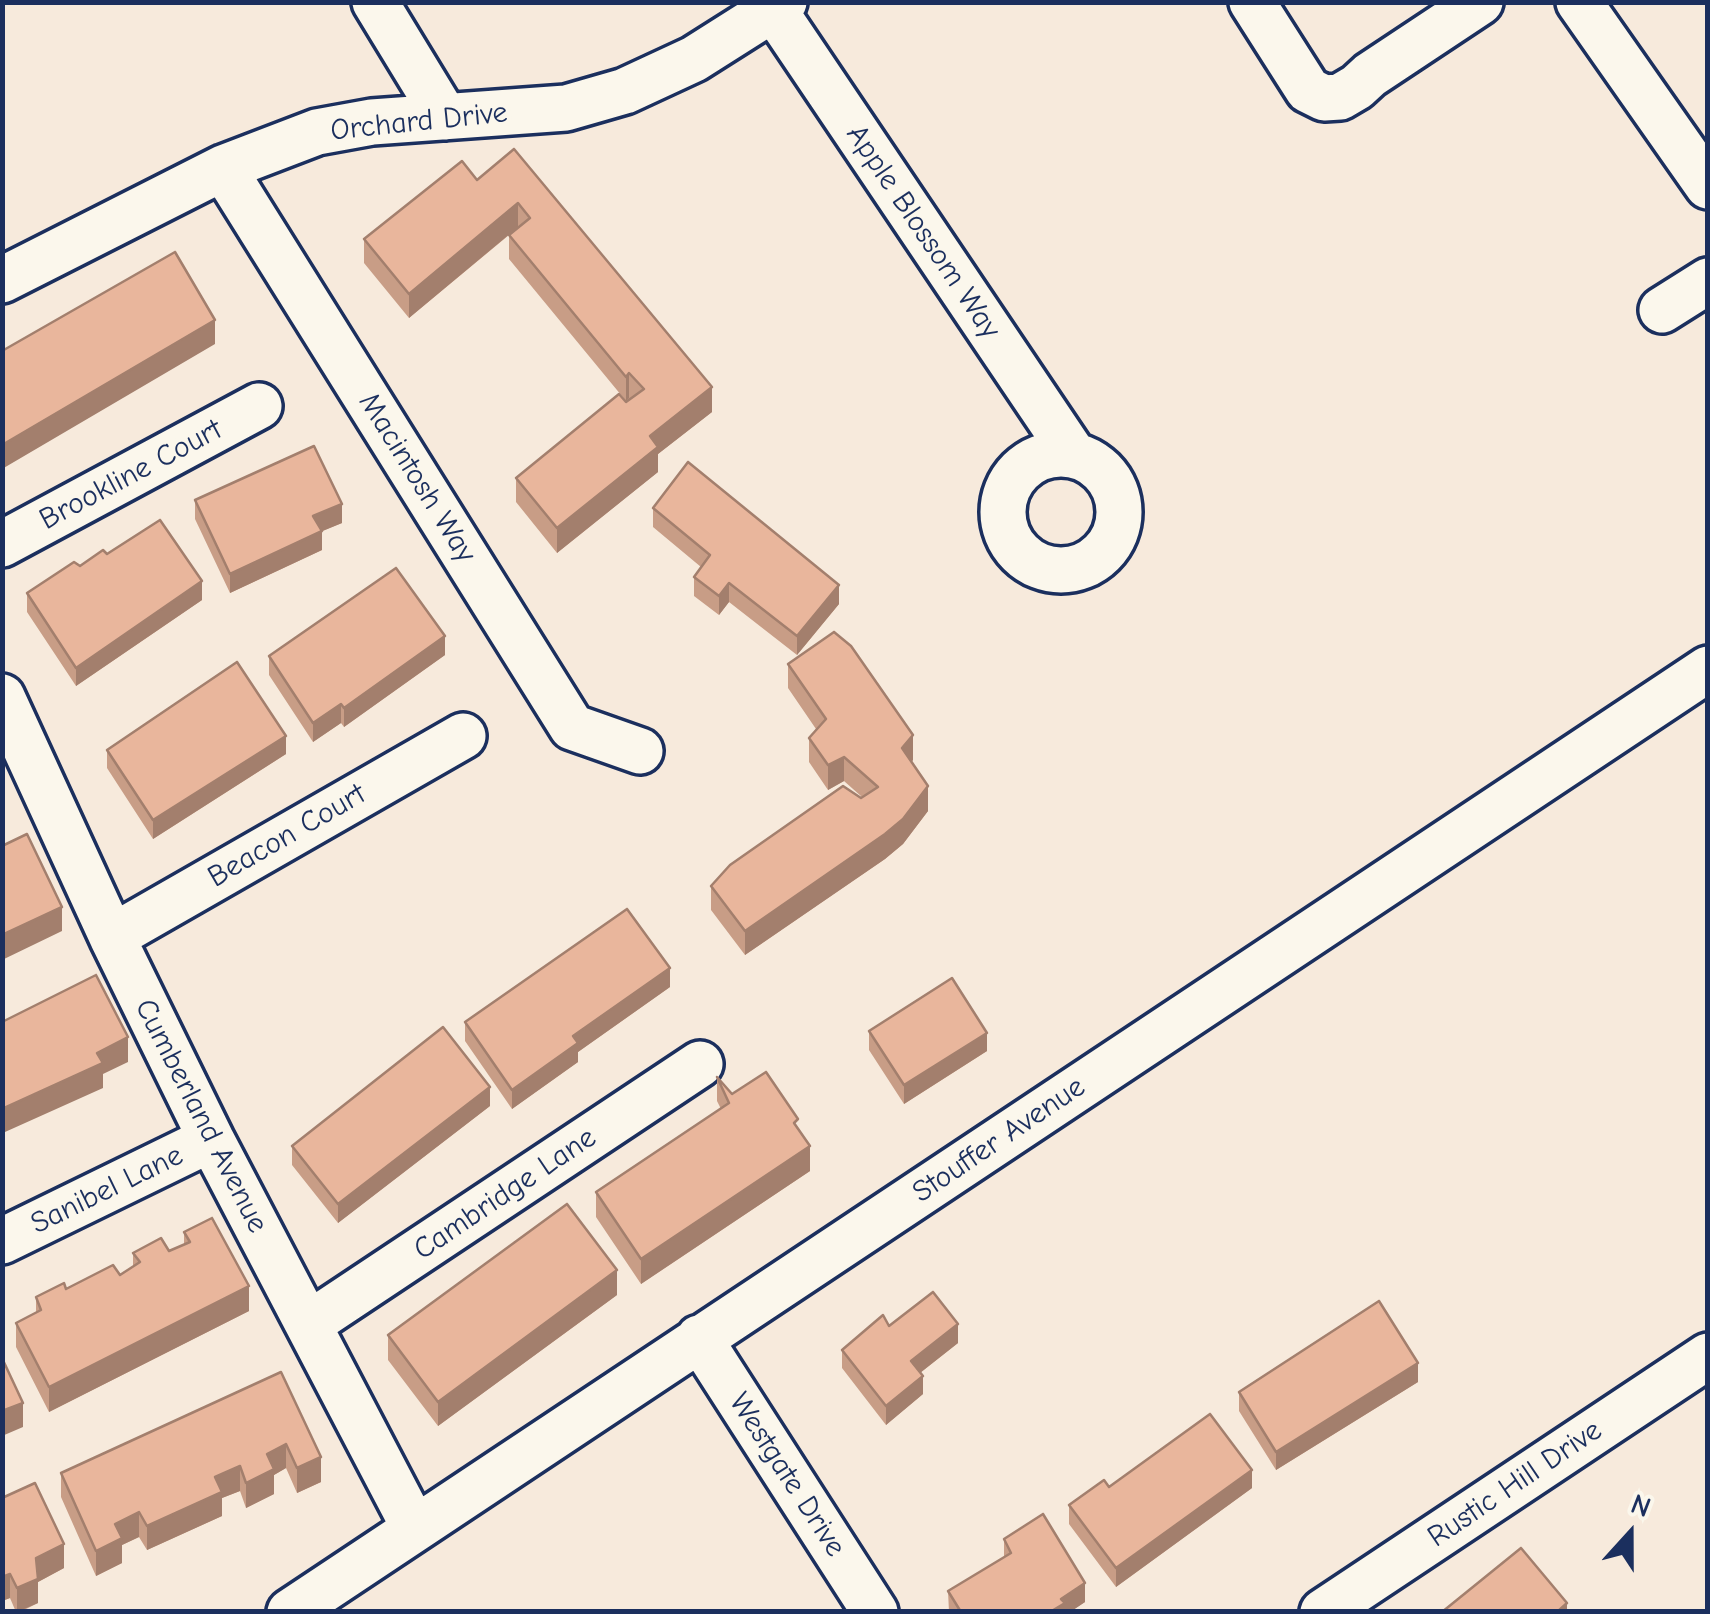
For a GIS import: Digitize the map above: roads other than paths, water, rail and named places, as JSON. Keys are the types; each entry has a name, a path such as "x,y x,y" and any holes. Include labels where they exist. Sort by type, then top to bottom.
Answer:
{"street":[{"path":"375,2 445,117"},
{"path":"1252,2 1308,90 1324,98 1340,97 1358,87 1480,2"},
{"path":"1579,2 1708,186"},
{"name":"Orchard Drive","path":"2,280 223,168 317,132 372,122 566,108 625,91 694,59 760,10"},
{"name":"Apple Blossom Way","path":"760,10 1073,454"},
{"name":"Macintosh Way","path":"223,168 572,727 640,752"},
{"path":"1662,310 1708,281"},
{"name":"Brookline Court","path":"2,544 259,406"},
{"name":"Stouffer Avenue","path":"290,1612 1708,669"},
{"name":"Cumberland Avenue","path":"2,697 16,760 112,937 211,1140 414,1527"},
{"name":"Beacon Court","path":"112,937 463,736"},
{"name":"Cambridge Lane","path":"309,1324 700,1064"},
{"name":"Sanibel Lane","path":"2,1242 211,1140"},
{"name":"Westgate Drive","path":"699,1338 874,1612"},
{"name":"Rustic Hill Drive","path":"1324,1612 1708,1356"}]}
